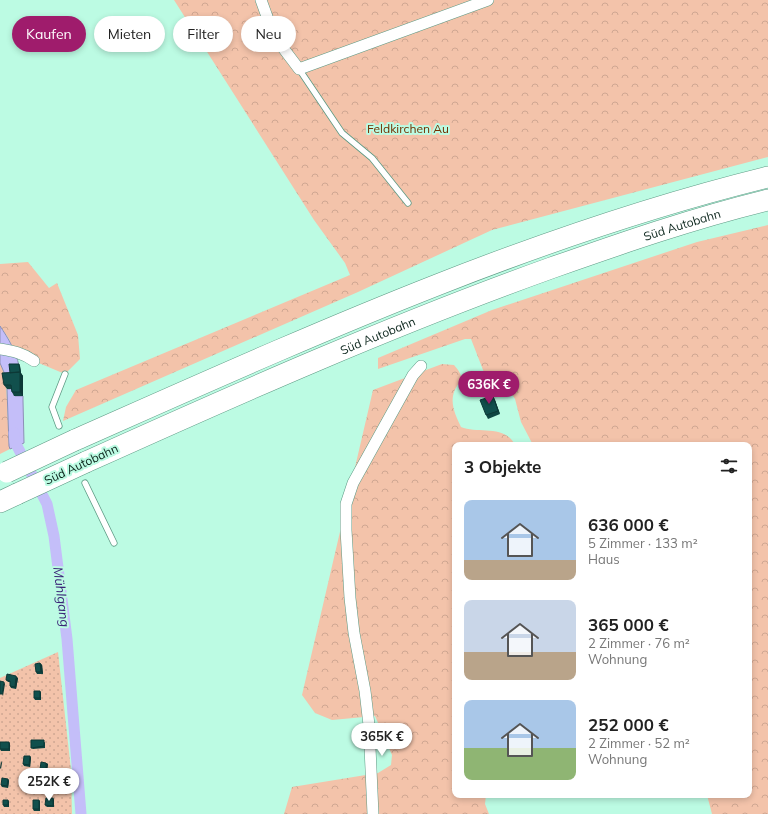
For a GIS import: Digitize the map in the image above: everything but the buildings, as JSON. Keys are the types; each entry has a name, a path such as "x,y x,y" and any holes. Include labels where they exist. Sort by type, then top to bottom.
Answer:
{"highway":[{"name":"Süd Autobahn","path":"3,473 75,440 384,306 491,265 600,226 733,185 768,177"},
{"name":"Süd Autobahn","path":"8,498 236,394 389,330 496,288 604,249 737,208 768,200"}],"street":[{"path":"261,0 274,36 299,69 488,0"},
{"path":"0,349 26,355 34,361"},
{"path":"373,814 369,725 365,691 354,633 350,598 346,504 353,483 413,375 421,366"}],"lane":[{"path":"299,69 342,132 372,158 408,203"},
{"path":"59,426 52,407 65,374"},
{"path":"85,484 114,544"}],"green space":[{"name":"Feldkirchen Au","path":"174,0 768,0 768,157 492,230 358,292 63,421 66,407 76,390 350,275 345,263 314,220 207,52 233,52 233,16 184,16"},
{"path":"768,225 768,814 712,814 708,798 752,798 752,442 531,442 521,422 515,399 509,390 485,375 471,339 465,339 378,369 378,358 492,310 697,242"},
{"path":"28,262 49,288 57,283 78,335 80,359 65,374 34,361 13,349 9,339 0,326 0,264"},
{"path":"0,363 6,379 10,449 0,454"},
{"path":"442,364 454,365 461,375 460,381 453,396 453,404 461,427 505,434 511,438 513,442 452,442 452,798 486,798 485,804 489,814 284,814 292,787 378,773 391,765 392,755 375,716 332,720 315,713 302,695 373,390"},
{"path":"58,652 71,770 72,814 0,814 0,678"}],"shaded area":[{"path":"0,326 14,350 19,366 11,376 6,377 0,363"},
{"path":"7,389 13,389 15,396 23,396 24,443 10,449 9,446"}],"waterway":[{"name":"Mühlgang","path":"14,433 15,442 47,504 54,536 67,639 81,814"}]}
